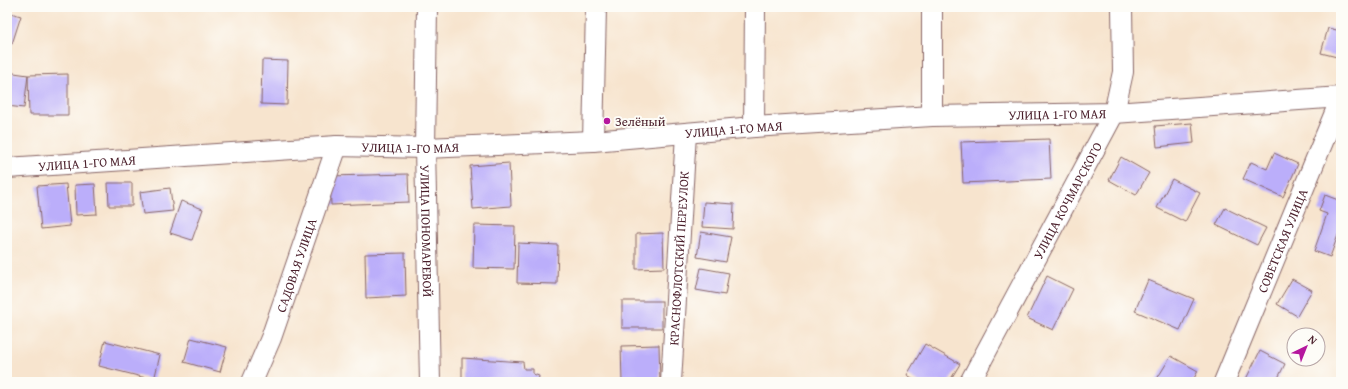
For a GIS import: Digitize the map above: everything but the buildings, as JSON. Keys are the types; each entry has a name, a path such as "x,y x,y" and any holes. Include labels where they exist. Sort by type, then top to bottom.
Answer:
{"street":[{"name":"УЛИЦА ПОНОМАРЕВОЙ","path":"427,7 425,148 430,382"},
{"path":"593,141 596,7"},
{"path":"754,127 755,7"},
{"path":"932,7 932,116"},
{"name":"УЛИЦА КОЧМАРСКОГО","path":"970,382 1114,113 1123,72 1122,7"},
{"name":"УЛИЦА 1-ГО МАЯ","path":"7,168 337,146 425,148 593,141 754,127 932,116 1114,113 1341,97"},
{"name":"СОВЕТСКАЯ УЛИЦА","path":"1224,382 1341,97"},
{"name":"КРАСНОФЛОТСКИЙ ПЕРЕУЛОК","path":"671,382 686,134"},
{"name":"САДОВАЯ УЛИЦА","path":"252,382 271,338 337,146"}],"place":[{"name":"Зелёный","path":"607,121"}]}
